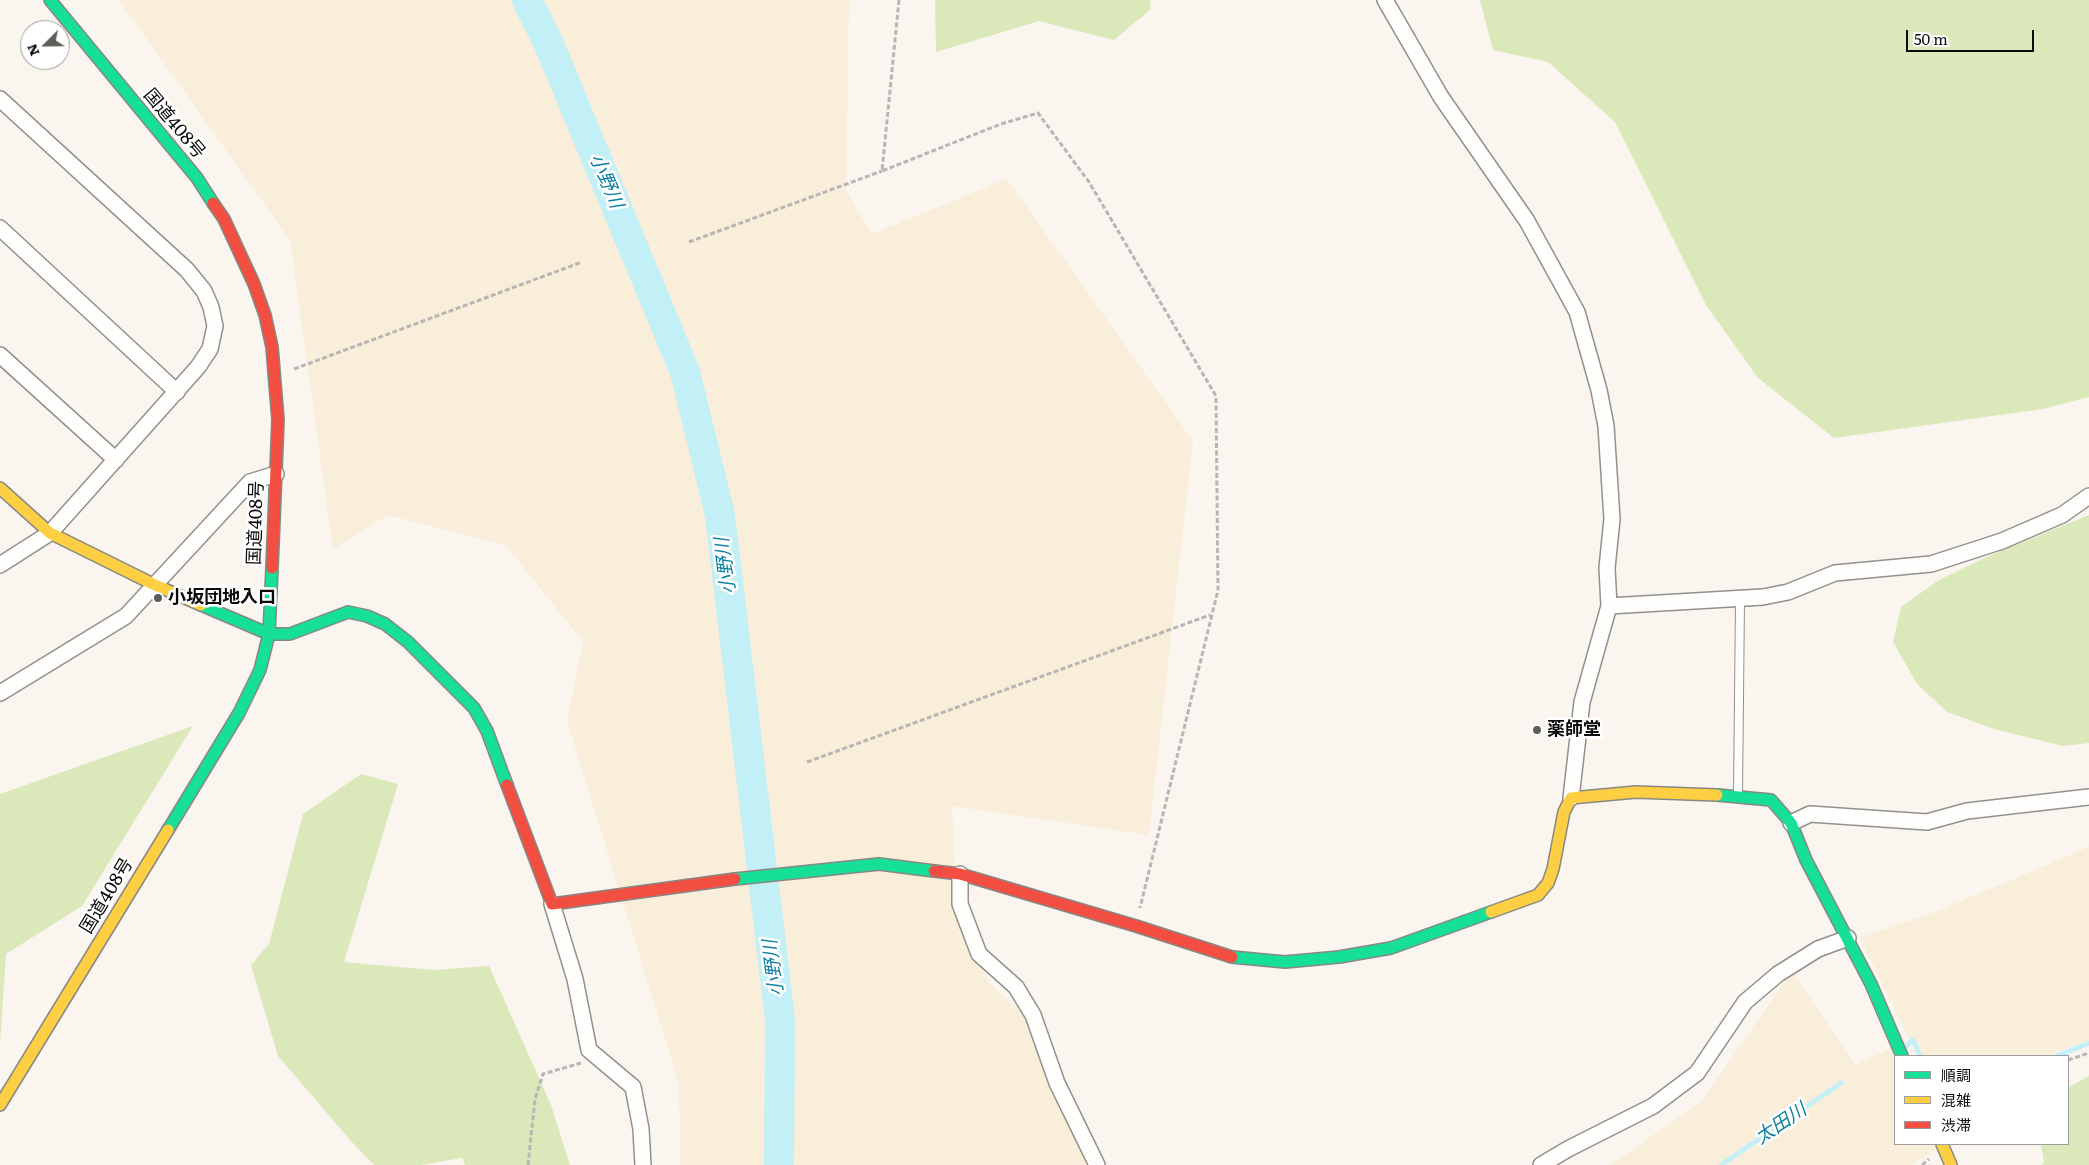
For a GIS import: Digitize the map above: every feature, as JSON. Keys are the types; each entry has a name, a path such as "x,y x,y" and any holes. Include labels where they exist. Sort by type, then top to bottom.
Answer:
{"main road":[{"name":"国道408号","path":"0,1105 239,713 260,670 269,634 278,420 276,376 266,323 254,284 224,219 197,178 50,0"},
{"path":"0,488 50,533 156,585 269,634 290,634 348,612 358,613 384,624 408,642 454,685 474,708 487,730 552,904 711,881 879,864 960,874 1136,926 1234,958 1285,962 1339,957 1391,948 1538,895 1548,883 1564,812 1571,798 1636,792 1738,796 1771,800 1791,823 1806,860 1871,984 1902,1055"},
{"path":"1942,1145 1951,1165"}],"street":[{"path":"1385,0 1441,98 1526,221 1577,312 1599,390 1606,426 1612,519 1607,568 1609,606 1582,702 1571,798"},
{"path":"0,99 188,270 204,291 211,307 215,326 210,349 198,368 116,460 50,533 0,565"},
{"path":"0,228 177,392"},
{"path":"0,355 116,460"},
{"path":"0,693 126,616 250,482 276,474"},
{"path":"1609,606 1740,600 1788,592 1835,573 1931,564 2002,541 2062,516 2089,496"},
{"path":"1791,823 1810,814 1927,822 1967,810 2089,797"},
{"path":"960,874 960,904 979,954 1016,987 1033,1015 1057,1083 1097,1165"},
{"path":"552,904 575,979 589,1050 633,1087 641,1129 644,1165"},
{"path":"1541,1165 1568,1149 1653,1106 1697,1073 1745,1002 1778,974 1818,949 1848,938"}],"lane":[{"path":"1738,796 1740,600"}],"path":[{"path":"882,171 899,0"},
{"path":"689,242 882,171 1001,124 1038,113 1089,182 1216,396 1218,590 1210,615 1136,926"},
{"path":"276,376 582,262"},
{"path":"807,762 1210,615"},
{"path":"2069,1060 2089,1052"},
{"path":"528,1165 535,1099 543,1074 577,1066 594,1054"}],"shaded area":[{"path":"119,0 849,0 846,191 872,234 1007,179 1193,441 1149,835 952,806 956,890 974,957 992,986 1028,1018 1092,1165 680,1165 679,1084 567,721 583,641 505,545 388,515 333,549 290,240"},
{"path":"2089,847 2089,1040 2050,1055 1921,1055 1914,1039 1909,1038 1860,938 1938,911"},
{"path":"1792,971 1855,1065 1894,1047 1894,1145 1938,1145 1939,1147 1911,1165 1610,1165 1701,1102"}],"green space":[{"path":"935,0 1150,0 1151,9 1114,40 1039,21 936,52"},
{"path":"1480,0 2089,0 2089,397 2043,409 1834,438 1758,378 1706,305 1615,122 1548,62 1493,50"},
{"path":"2089,515 2089,743 2063,746 1994,729 1947,712 1917,684 1893,642 1901,607 1939,580 1982,559"},
{"path":"193,726 82,906 6,954 0,1044 0,794"},
{"path":"361,774 398,784 344,962 433,970 489,966 551,1105 570,1165 465,1165 462,1158 421,1165 374,1165 278,1056 251,965 269,944 303,814"},
{"path":"2089,1076 2089,1165 2041,1165 2044,1162 2041,1145 2069,1145 2069,1087"}],"waterway":[{"name":"小野川","path":"527,0 548,42 685,372 720,515 780,1020 779,1165"},
{"name":"太田川","path":"1906,1046 1913,1040 1920,1055"},
{"name":"太田川","path":"2059,1055 2089,1043"},
{"name":"太田川","path":"1721,1165 1841,1083"}],"traffic: fast":[{"path":"50,0 197,178 213,203"},
{"path":"168,830 239,713 260,670 269,634 272,568"},
{"path":"201,605 269,634 290,634 348,612 367,616 385,624 408,642 474,708 487,731 507,785"},
{"path":"1717,795 1771,800 1791,823 1806,860 1871,984 1902,1055"},
{"path":"735,879 879,864 934,871"},
{"path":"1232,957 1285,962 1339,957 1391,948 1491,912"}],"traffic: slow":[{"path":"0,488 50,533 155,585 201,605"},
{"path":"1491,912 1538,895 1548,883 1553,869 1564,812 1571,798 1636,792 1717,795"},
{"path":"0,1105 168,830"},
{"path":"1942,1145 1951,1165"}],"traffic: jam":[{"path":"213,203 224,219 254,284 265,315 272,347 278,420 272,568"},
{"path":"507,785 552,904 735,879"},
{"path":"934,871 960,874 1136,926 1232,957"}],"place":[{"name":"小坂団地入口","path":"158,598"},
{"name":"薬師堂","path":"1537,730"}]}
